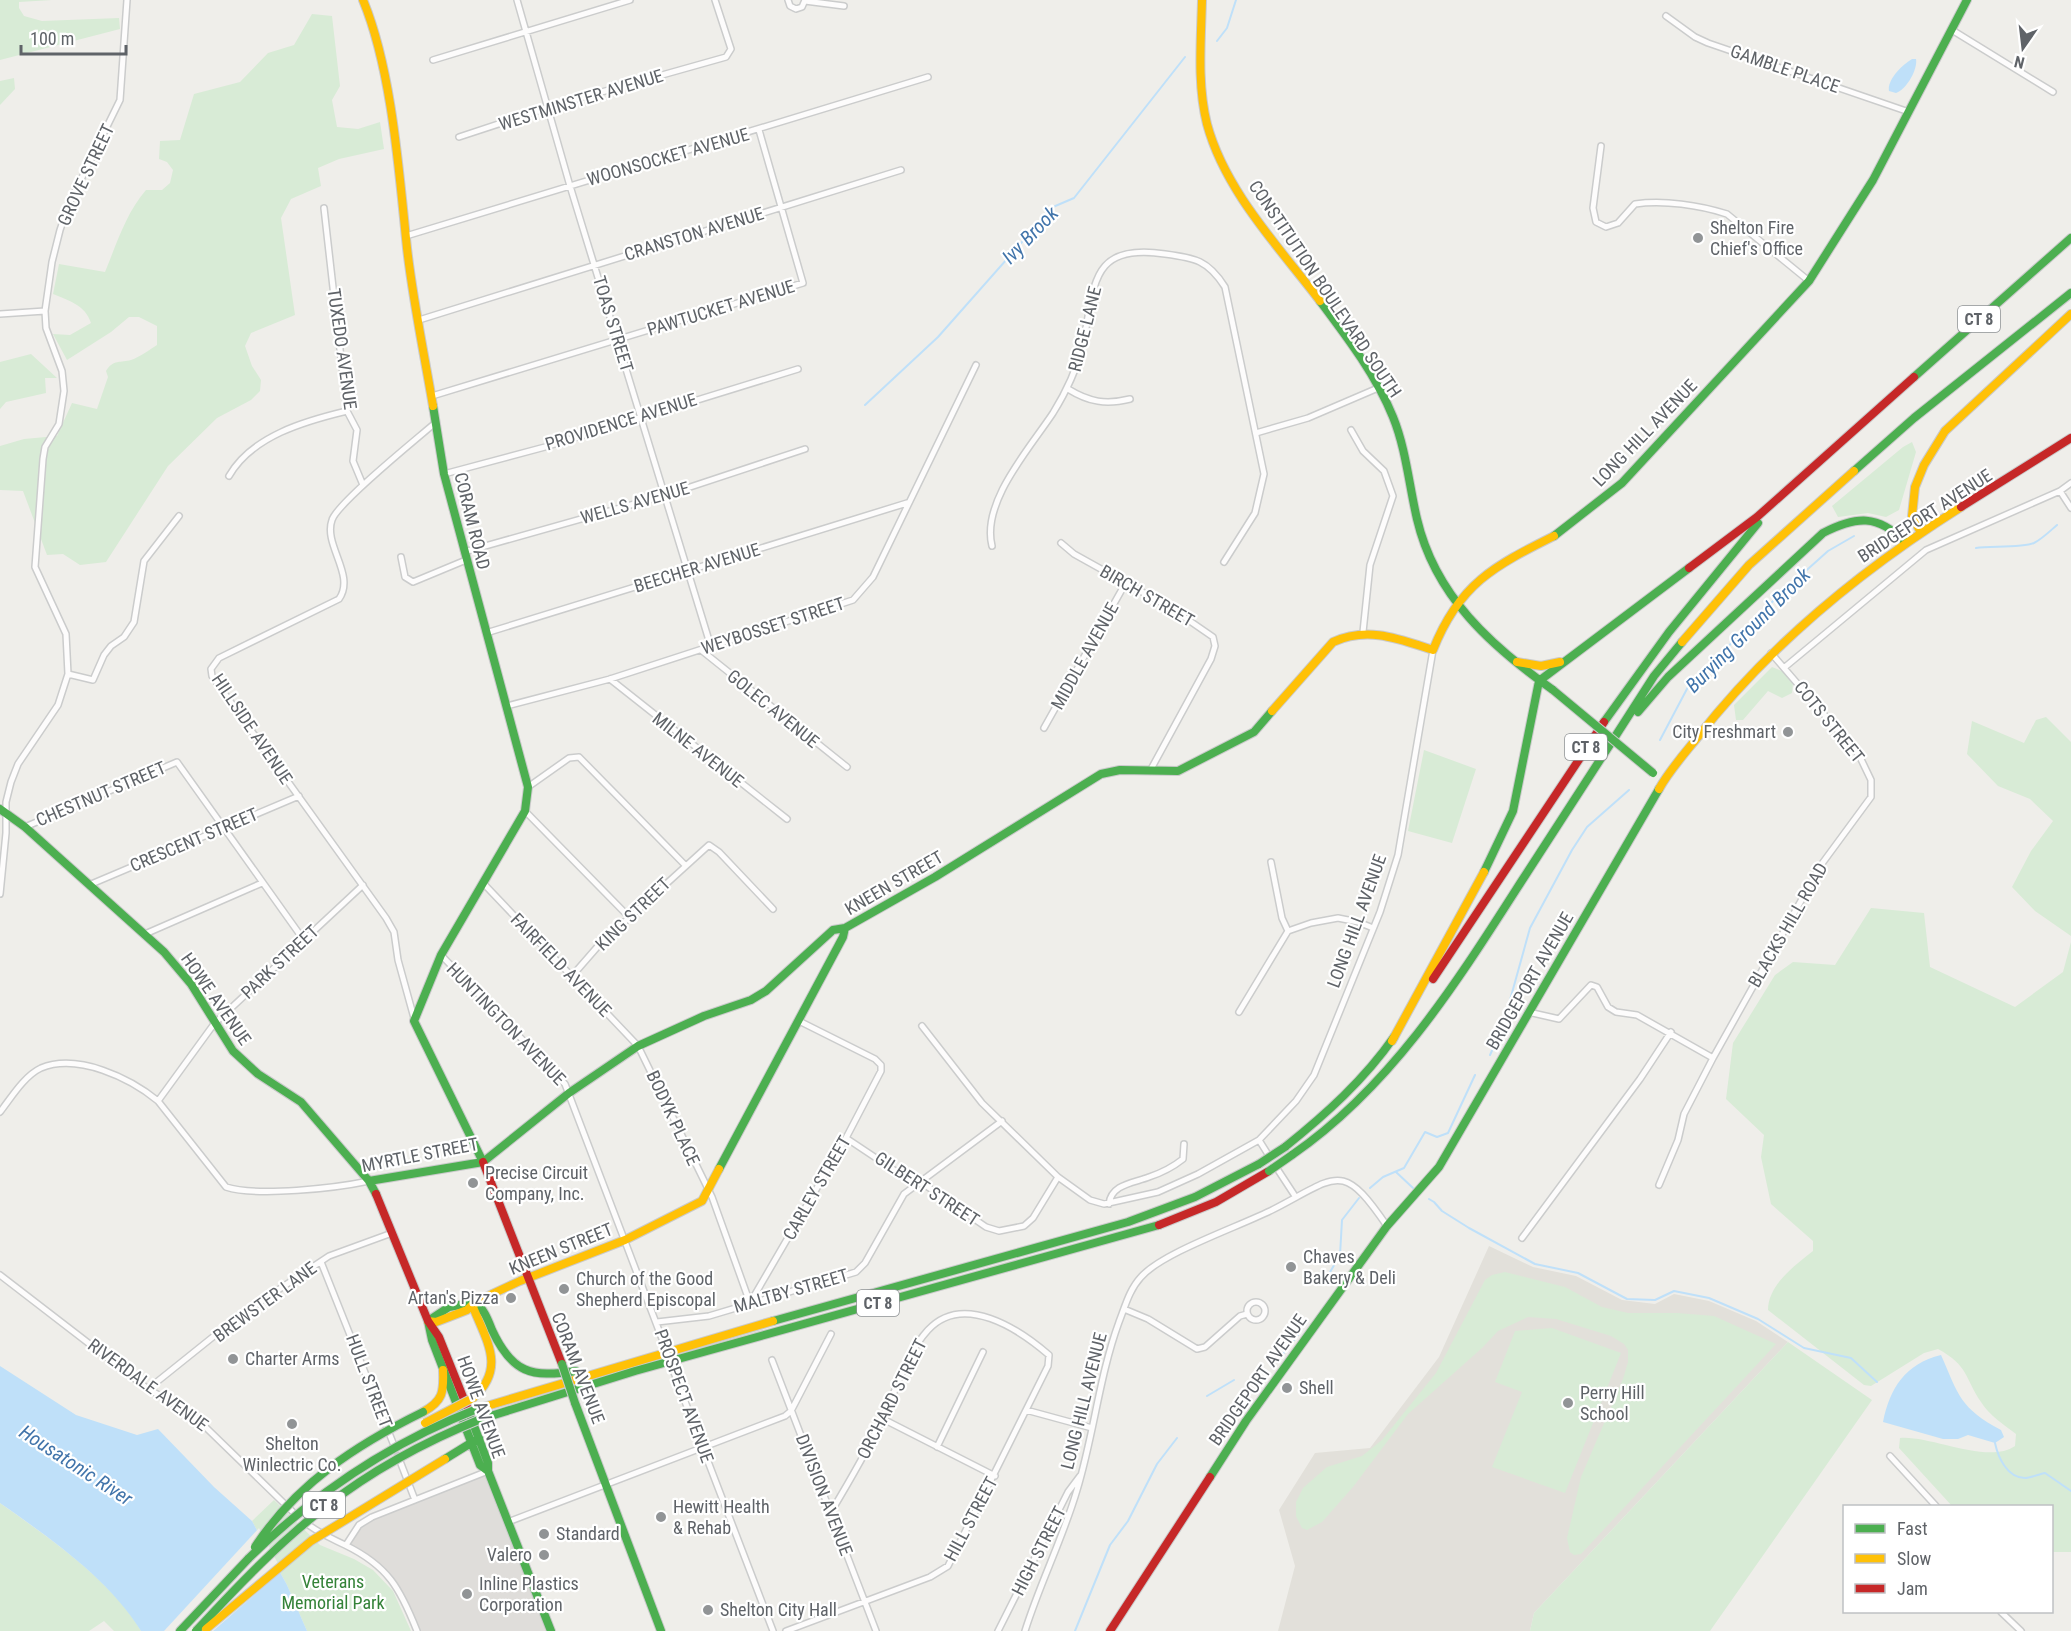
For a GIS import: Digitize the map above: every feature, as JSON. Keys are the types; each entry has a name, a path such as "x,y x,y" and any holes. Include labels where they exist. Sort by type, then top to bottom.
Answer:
{"main road":[{"name":"CONSTITUTION BOULEVARD SOUTH","path":"1202,0 1201,91 1207,124 1217,150 1231,178 1256,215 1378,388 1399,434 1427,554 1456,605 1539,681 1553,690 1663,782"},
{"name":"LONG HILL AVENUE","path":"1432,650 1442,627 1456,605 1479,578 1501,562 1557,534 1622,483 1809,281 1850,218 1909,112 1967,0"},
{"name":"CORAM ROAD","path":"365,1 382,67 444,474 528,787 525,811 441,955 418,1006 414,1021"},
{"name":"CT 8","path":"180,1631 249,1558 311,1502 380,1454 433,1427 477,1409 632,1361 1128,1222 1184,1204 1230,1183 1285,1147 1327,1114 1359,1082 1392,1041 1614,704 1711,576 1806,472 2071,238"},
{"name":"CT 8","path":"196,1631 277,1545 336,1496 407,1452 481,1419 635,1371 1168,1222 1216,1202 1269,1172 1318,1137 1359,1100 1401,1055 1477,951 1654,676 1749,565 1914,418 2071,293"},
{"path":"1920,533 1911,516 1916,487 1924,465 1945,430 2071,314"},
{"name":"BRIDGEPORT AVENUE","path":"1110,1631 1246,1421 1387,1226 1439,1167 1484,1094 1528,1012 1663,782 1717,712 1771,653 1845,587 1905,542 2071,438"},
{"path":"1392,1041 1484,872 1513,811 1539,681 1731,538 1806,472"},
{"path":"1607,750 1668,677 1822,533 1849,520 1864,520 1879,522 1891,528 1905,542"},
{"path":"1363,632 1432,650"},
{"name":"KNEEN STREET","path":"428,1321 432,1315 465,1302 475,1302 527,1278 625,1240 699,1203 709,1190 799,1021 845,928 944,872 1101,774 1128,769 1178,771 1254,732 1334,642 1346,634 1363,632"},
{"path":"1517,662 1541,666 1566,660"},
{"name":"HOWE AVENUE","path":"3,812 25,827 145,934 177,966 214,1024 244,1063 301,1102 369,1181 428,1321 440,1337 488,1462 488,1471 551,1631"},
{"name":"MYRTLE STREET","path":"369,1181 483,1162 569,1093 638,1046 704,1016 751,1000 766,992 833,930 845,928"},
{"name":"CORAM AVENUE","path":"414,1021 425,1048 483,1162 562,1364 604,1484 661,1631"},
{"path":"380,1454 399,1437 473,1398 489,1382 493,1362 473,1307 475,1302 483,1310 501,1351 514,1365 530,1374 550,1376 632,1361"},
{"name":"HOWE AVENUE","path":"428,1321 429,1331 471,1445 480,1465 488,1471"},
{"path":"249,1558 268,1525 335,1463 369,1439 440,1402 444,1396 443,1370"},
{"path":"203,1631 311,1541 479,1438"}],"street":[{"name":"GROVE STREET","path":"0,894 3,812 7,795 18,764 58,705 68,674 66,634 35,567 43,459 45,447 59,424 64,392 64,381 50,343 45,311 60,230 120,100 127,0"},
{"name":"TOAS STREET","path":"517,0 570,186 619,340 711,647"},
{"path":"433,60 630,0"},
{"name":"WESTMINSTER AVENUE","path":"459,137 559,104 726,57 731,49 715,0"},
{"path":"788,0 790,6 796,9 802,7 805,1 844,6"},
{"name":"GAMBLE PLACE","path":"1666,16 1695,37 1708,43 1909,112"},
{"path":"1952,30 2053,92"},
{"name":"WOONSOCKET AVENUE","path":"406,236 928,77"},
{"path":"759,130 783,207"},
{"path":"1601,146 1593,208 1596,222 1606,227 1618,223 1635,204 1650,202 1711,209 1727,214 1809,281"},
{"name":"CRANSTON AVENUE","path":"419,320 595,263 901,170"},
{"name":"PAWTUCKET AVENUE","path":"432,396 802,283 783,207"},
{"name":"TUXEDO AVENUE","path":"324,208 347,411 357,430 353,461 363,485"},
{"name":"RIDGE LANE","path":"992,546 989,533 1005,485 1068,389 1082,346 1094,287 1107,263 1128,251 1142,250 1192,258 1205,263 1216,272 1225,287 1264,474 1255,513 1224,562"},
{"path":"0,314 45,311"},
{"name":"WEYBOSSET STREET","path":"507,706 610,679 853,600 873,577 976,365"},
{"name":"PROVIDENCE AVENUE","path":"444,474 545,447 798,369"},
{"path":"1256,433 1308,418 1378,388"},
{"path":"1068,389 1097,403 1114,403 1130,399"},
{"path":"229,476 256,448 283,431 315,418 347,411"},
{"name":"HILLSIDE AVENUE","path":"414,1021 398,960 394,932 363,885 212,676 211,669 219,658 339,599 344,586 331,530 332,519 363,485 437,422"},
{"path":"1352,430 1363,451 1384,471 1393,496 1370,565 1363,632"},
{"name":"WELLS AVENUE","path":"401,557 405,577 413,582 465,556 666,495 805,449"},
{"path":"1785,667 1926,550 2060,491 2071,483"},
{"path":"2060,491 2071,507"},
{"name":"BEECHER AVENUE","path":"486,633 907,503"},
{"path":"68,674 93,680 104,655 129,630 137,614 144,561 179,516"},
{"name":"BIRCH STREET","path":"1061,543 1074,554 1202,627 1213,637 1215,646 1211,659 1150,771"},
{"name":"MIDDLE AVENUE","path":"1044,728 1125,584"},
{"name":"GOLEC AVENUE","path":"701,650 847,767"},
{"name":"LONG HILL AVENUE","path":"1109,1204 1158,1192 1198,1174 1259,1140 1296,1101 1314,1075 1387,891 1406,819 1432,650"},
{"name":"COTS STREET","path":"1771,653 1859,755 1871,780 1871,797"},
{"name":"MILNE AVENUE","path":"610,679 787,819"},
{"path":"528,787 569,758 579,757 685,865"},
{"name":"CHESTNUT STREET","path":"25,827 177,762 224,828"},
{"name":"CRESCENT STREET","path":"88,885 299,796"},
{"name":"BLACKS HILL ROAD","path":"1659,1185 1678,1140 1684,1114 1713,1058 1821,865 1871,797"},
{"path":"525,811 629,917"},
{"path":"224,828 303,939"},
{"name":"KING STREET","path":"572,976 629,917 696,854 709,845 773,909"},
{"path":"1271,862 1282,918 1288,931"},
{"path":"145,934 262,883"},
{"name":"FAIRFIELD AVENUE","path":"483,883 638,1046"},
{"name":"PARK STREET","path":"158,1101 214,1024 363,885"},
{"path":"1239,1012 1288,931 1311,923 1338,918 1358,921 1373,928"},
{"name":"HUNTINGTON AVENUE","path":"441,955 565,1084 569,1093"},
{"path":"1528,1012 1559,1018 1592,985 1597,987 1608,1007 1616,1012 1629,1012 1671,1032 1713,1058"},
{"name":"CARLEY STREET","path":"750,1302 846,1138 881,1071 881,1065 875,1059 799,1021"},
{"path":"922,1026 964,1083 1059,1177 1090,1200 1109,1204 1111,1195 1117,1189 1156,1174 1183,1159 1185,1144"},
{"path":"1522,1238 1640,1079 1671,1032"},
{"name":"BODYK PLACE","path":"638,1046 709,1190"},
{"name":"MYRTLE STREET","path":"0,1112 29,1077 41,1068 76,1064 132,1083 158,1101 226,1186 246,1190 275,1191 369,1181"},
{"name":"PROSPECT AVENUE","path":"569,1093 657,1322 702,1449 773,1631"},
{"name":"MALTBY STREET","path":"657,1322 709,1316 856,1272 865,1263 904,1194 1002,1121"},
{"name":"GILBERT STREET","path":"846,1138 909,1180 919,1181 986,1227 1011,1230 1024,1226 1033,1218 1059,1177"},
{"path":"1259,1140 1295,1196"},
{"name":"LONG HILL AVENUE","path":"1025,1631 1082,1473 1104,1367 1133,1287 1155,1266 1295,1196 1341,1179 1358,1186 1387,1226"},
{"path":"709,1190 750,1302"},
{"name":"BREWSTER LANE","path":"148,1389 239,1316 329,1256 392,1233"},
{"name":"HULL STREET","path":"321,1263 415,1500"},
{"name":"RIVERDALE AVENUE","path":"0,1275 148,1389 191,1413 312,1529 346,1545 380,1567 394,1581 417,1631"},
{"path":"1124,1309 1148,1319 1197,1349 1205,1347 1240,1316 1246,1314"},
{"name":"HILL STREET","path":"786,1631 930,1577 948,1566 1048,1366 1049,1355 1000,1323 984,1315 975,1314"},
{"name":"ORCHARD STREET","path":"831,1512 928,1330 939,1321 952,1316 975,1314"},
{"path":"508,1522 785,1416 791,1411 831,1334"},
{"path":"937,1447 983,1352"},
{"name":"DIVISION AVENUE","path":"772,1360 876,1631"},
{"path":"1026,1410 1092,1428"},
{"path":"882,1419 994,1476"},
{"path":"1890,1456 1935,1505"},
{"path":"346,1545 359,1525 488,1471"},
{"name":"HIGH STREET","path":"998,1631 1068,1492 1082,1473"},
{"path":"2003,1613 2021,1631"}],"shaded area":[{"name":"Perry Hill School","path":"1489,1246 1533,1267 1576,1276 1622,1300 1655,1304 1674,1294 1709,1301 1756,1321 1788,1342 1534,1613 1530,1631 1278,1631 1295,1566 1279,1510 1315,1453 1370,1448 1439,1357"},
{"path":"488,1471 551,1631 417,1631 394,1581 346,1545 359,1525"}],"green space":[{"path":"0,0 52,0 19,2 19,8 24,16 42,21 119,18 120,29 0,60"},
{"path":"312,14 332,16 340,86 332,100 337,127 358,129 380,122 384,149 339,159 318,168 321,186 291,199 281,218 295,315 251,333 245,346 252,366 261,380 260,391 251,400 217,418 168,466 106,562 80,565 63,554 47,555 23,491 0,490 0,446 24,439 57,436 72,403 97,409 108,377 106,371 111,365 134,359 157,345 157,326 139,317 129,317 111,332 67,360 53,334 70,335 91,323 81,308 53,294 59,264 105,272 122,229 139,199 146,190 162,190 170,183 173,170 167,162 159,159 160,141 180,140 194,94 240,82 268,53 294,45"},
{"path":"14,78 15,89 0,105 0,81"},
{"path":"31,354 57,378 45,378 46,393 6,402 0,409 0,362"},
{"path":"1912,442 1916,452 1899,510 1886,517 1868,513 1838,517 1832,506"},
{"path":"1772,667 1784,672 1793,683 1792,693 1782,698 1768,691 1743,720 1736,720 1734,705"},
{"path":"2046,717 2071,742 2071,936 2035,911 2012,887 2031,851 2053,821 2030,799 1998,786 1967,754 1972,721 2024,743 2036,720"},
{"path":"1424,750 1476,769 1452,843 1408,831"},
{"path":"1871,908 1924,913 1930,967 2015,1007 2063,972 2071,942 2071,1552 2053,1552 2053,1505 1951,1505 1899,1448 1900,1438 1912,1438 1975,1451 2004,1451 2015,1446 2016,1434 1984,1407 1965,1372 1948,1355 1938,1349 1924,1353 1871,1386 1864,1385 1768,1310 1772,1292 1777,1284 1813,1251 1813,1241 1771,1204 1761,1157 1764,1135 1726,1099 1733,1043 1775,975 1793,962 1835,965"},
{"path":"1505,1272 1565,1287 1602,1307 1628,1313 1714,1316 1776,1344 1581,1554 1574,1555 1570,1552 1567,1538 1581,1477 1623,1379 1628,1362 1628,1350 1624,1344 1611,1336 1556,1319 1528,1317 1498,1331 1408,1414 1353,1487 1322,1522 1307,1530 1302,1528 1296,1516 1296,1502 1303,1488 1327,1467 1362,1456 1382,1440 1436,1373 1485,1280 1492,1275"},
{"path":"1552,1328 1621,1353 1565,1493 1492,1467 1522,1392 1495,1382 1515,1331"},
{"path":"1788,1342 1872,1400 1710,1631 1530,1631 1534,1613"},
{"name":"Veterans Memorial Park","path":"274,1500 320,1545 354,1559 373,1570 393,1591 411,1631 307,1631 287,1585 252,1521"},
{"path":"0,1503 96,1577 129,1612 141,1631 114,1631 104,1621 89,1631 0,1631"}],"water":[{"path":"1912,59 1916,59 1916,63 1907,84 1896,93 1889,91 1890,82"},
{"path":"1941,1355 1962,1400 1977,1415 2001,1430 2004,1437 1995,1443 1968,1435 1958,1439 1943,1439 1883,1422 1890,1398 1901,1379 1918,1364"},
{"name":"Housatonic River","path":"0,1366 76,1415 137,1435 158,1429 214,1487 252,1521 287,1585 307,1631 141,1631 128,1612 95,1577 58,1545 0,1503"}],"pier":[{"path":"259,1528 282,1571 213,1631 164,1631"}],"waterway":[{"name":"Ivy Brook","path":"1217,41 1227,28 1236,0"},
{"name":"Ivy Brook","path":"865,405 938,337 1053,207 1074,198 1185,57"},
{"name":"Burying Ground Brook","path":"1976,548 2029,545 2057,525"},
{"name":"Burying Ground Brook","path":"1660,740 1688,687 1780,594 1828,551 1854,536"},
{"name":"Burying Ground Brook","path":"1505,1018 1530,928 1572,850 1587,827 1629,790"},
{"path":"1490,1055 1500,1033"},
{"path":"1370,1188 1383,1177 1404,1168 1425,1132 1437,1137 1448,1133 1475,1075"},
{"path":"1396,1172 1413,1188"},
{"path":"1326,1279 1340,1255 1342,1220 1359,1198"},
{"path":"1429,1199 1442,1211 1469,1228 1535,1264 1578,1273 1627,1299 1655,1300 1674,1291 1709,1298 1758,1319 1804,1348 1851,1358 1877,1382"},
{"path":"1279,1359 1298,1335"},
{"path":"1207,1396 1234,1380"},
{"path":"1075,1631 1110,1545 1128,1521 1157,1464 1177,1438"},
{"path":"1995,1443 1998,1454 2008,1471 2025,1478 2045,1473 2071,1491"}],"traffic: fast":[{"path":"1554,536 1622,483 1809,281 1873,180 1967,0"},
{"path":"1914,377 2071,238"},
{"path":"1854,471 1914,418 2071,293"},
{"path":"1320,301 1370,371 1393,417 1404,454 1417,519 1425,547 1437,572 1468,617 1487,637 1553,690"},
{"path":"433,406 444,474 528,787 525,811 441,955 414,1021 483,1162"},
{"path":"1638,712 1668,677 1823,533 1846,523 1876,522 1885,526 1905,542"},
{"path":"1604,722 1669,632 1758,523"},
{"path":"1484,872 1513,811 1539,681 1689,568"},
{"path":"1292,1155 1328,1128 1361,1097 1392,1065 1420,1030 1472,957 1654,676 1682,642"},
{"path":"1553,690 1653,773"},
{"path":"719,1169 843,937 845,928 935,877 1101,774 1120,770 1178,771 1254,732 1272,711"},
{"path":"1210,1477 1246,1421 1387,1226 1439,1167 1659,789"},
{"path":"0,809 25,827 164,952 191,984 233,1051 258,1074 301,1102 369,1181 376,1194"},
{"path":"369,1181 483,1162 569,1093 638,1046 704,1016 751,1000 766,991 833,930 845,928"},
{"path":"1285,1147 1344,1096 1394,1037"},
{"path":"1259,1164 1285,1147"},
{"path":"1269,1171 1292,1155"},
{"path":"773,1321 1128,1222 1195,1197 1259,1164"},
{"path":"481,1419 635,1371 1159,1225"},
{"path":"428,1321 449,1307 475,1302"},
{"path":"475,1302 481,1308 507,1356 516,1364 525,1369 547,1374 576,1371"},
{"path":"428,1321 432,1340 459,1410"},
{"path":"562,1364 575,1403"},
{"path":"575,1403 661,1631"},
{"path":"249,1558 301,1512 356,1472 414,1437 477,1409"},
{"path":"255,1547 289,1504 329,1468 374,1438 423,1412"},
{"path":"471,1418 488,1463 488,1471 551,1631"},
{"path":"196,1631 261,1563 325,1507 359,1482 396,1460 481,1419"},
{"path":"463,1421 480,1465 488,1471"},
{"path":"445,1459 479,1438"},
{"path":"180,1631 249,1558"}],"traffic: slow":[{"path":"363,0 373,28 388,89 409,268 433,406"},
{"path":"1202,0 1200,62 1202,94 1207,124 1215,149 1226,172 1255,217 1320,301"},
{"path":"1921,533 1912,516 1915,487 1924,465 1945,431 2071,314"},
{"path":"1682,642 1749,565 1854,471"},
{"path":"1659,789 1725,704 1786,640 1888,556 1961,507"},
{"path":"1272,711 1333,642 1346,637 1383,636 1433,650 1443,627 1467,593 1496,568 1554,536"},
{"path":"1517,662 1541,666 1560,662"},
{"path":"1392,1041 1484,872"},
{"path":"428,1321 436,1322 467,1310 475,1302 520,1281 625,1240 702,1201 719,1169"},
{"path":"473,1398 483,1387 489,1376 491,1365 488,1343 473,1307 475,1302"},
{"path":"477,1409 773,1321"},
{"path":"423,1412 435,1404 441,1395 443,1370"},
{"path":"425,1423 473,1398"},
{"path":"206,1629 311,1541 445,1459"}],"traffic: jam":[{"path":"1689,568 1757,517 1914,377"},
{"path":"1961,507 2071,438"},
{"path":"1433,979 1604,722"},
{"path":"483,1162 562,1364"},
{"path":"1159,1225 1216,1202 1269,1171"},
{"path":"376,1194 428,1321 439,1337 467,1407"},
{"path":"1110,1631 1210,1477"}],"place":[{"name":"Shelton Fire Chief's Office","path":"1698,238"},
{"name":"City Freshmart","path":"1788,732"},
{"name":"Precise Circuit Company, Inc.","path":"473,1183"},
{"name":"Chaves Bakery & Deli","path":"1291,1267"},
{"name":"Church of the Good Shepherd Episcopal","path":"564,1289"},
{"name":"Artan's Pizza","path":"511,1298"},
{"name":"Charter Arms","path":"233,1359"},
{"name":"Shell","path":"1287,1388"},
{"name":"Perry Hill School","path":"1568,1403"},
{"name":"Shelton Winlectric Co.","path":"292,1424"},
{"name":"Hewitt Health & Rehab","path":"661,1517"},
{"name":"Standard","path":"544,1534"},
{"name":"Valero","path":"544,1555"},
{"name":"Inline Plastics Corporation","path":"467,1594"},
{"name":"Shelton City Hall","path":"708,1610"}]}
